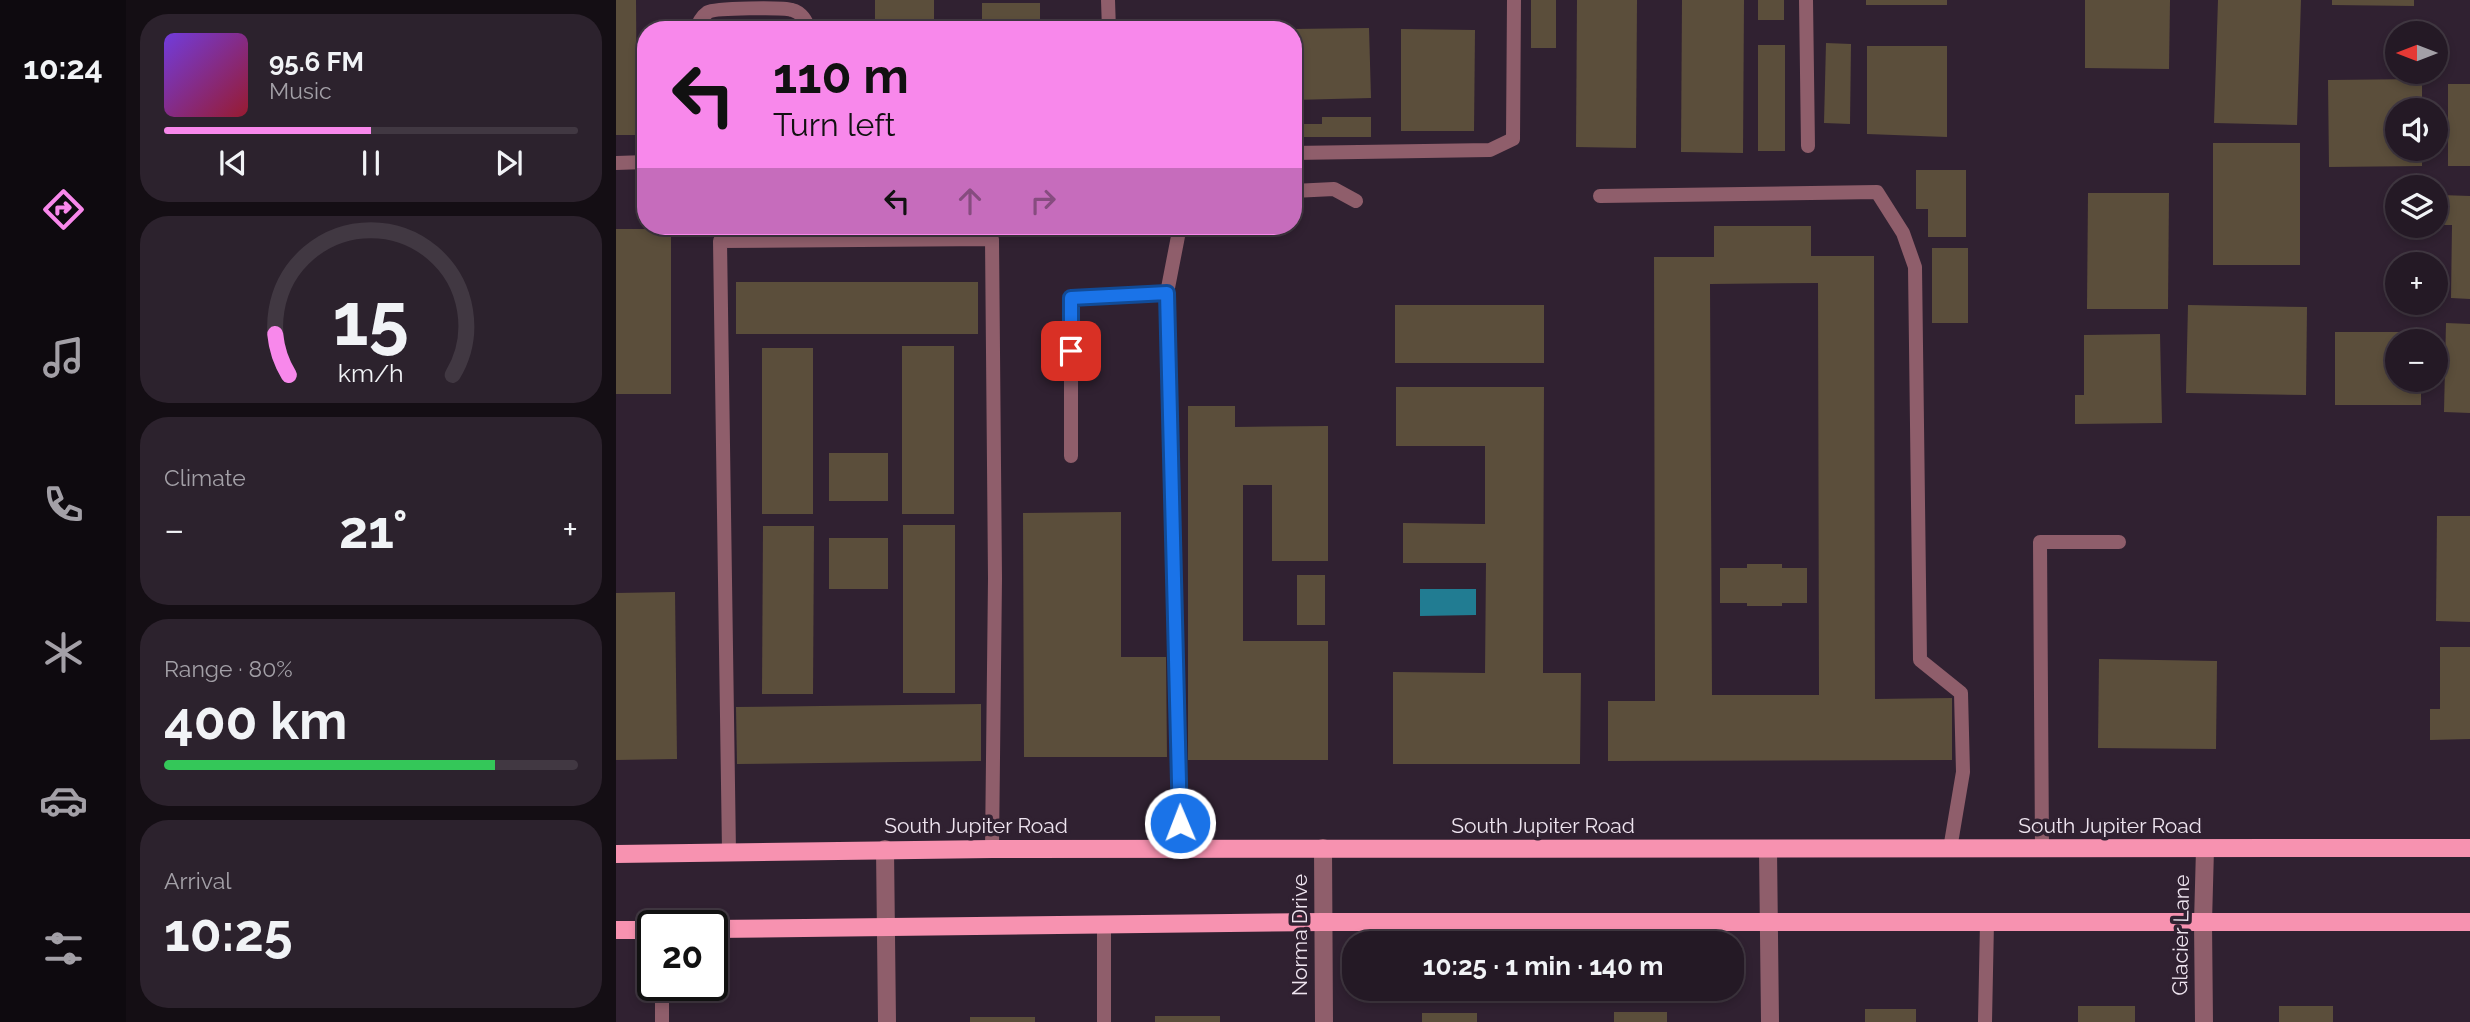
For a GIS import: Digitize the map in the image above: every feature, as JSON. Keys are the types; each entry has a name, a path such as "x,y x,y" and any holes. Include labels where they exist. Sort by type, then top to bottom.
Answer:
{"main road":[{"name":"South Jupiter Road","path":"616,854 885,849 2470,848"},
{"path":"728,929 1323,922 2470,922"},
{"path":"616,930 637,930"}],"street":[{"name":"Norma Drive","path":"1323,848 1324,1022"},
{"path":"885,849 887,1022"},
{"path":"1768,849 1770,1022"},
{"name":"Glacier Lane","path":"2203,1022 2205,849"}],"lane":[{"path":"1108,0 1109,21"},
{"path":"1302,153 1490,150 1513,139 1514,0"},
{"path":"1806,0 1808,146"},
{"path":"699,21 711,10 792,9 802,15 805,21"},
{"path":"616,163 637,162"},
{"path":"1302,190 1334,188 1356,201"},
{"path":"1600,196 1878,192 1903,233 1915,267 1920,660 1961,693 1963,772 1950,849"},
{"path":"1178,235 1167,293 1181,849"},
{"path":"729,852 720,242 992,239 995,578 992,849"},
{"path":"1071,456 1071,298 1167,293"},
{"path":"2042,849 2040,542 2119,542"},
{"path":"1985,1022 1987,922"},
{"path":"1104,925 1104,1022"},
{"path":"662,1001 662,1022"}],"water":[{"path":"1420,589 1476,589 1476,615 1420,616"}],"building":[{"path":"616,0 636,0 637,135 616,135"},
{"path":"875,0 934,0 934,21 875,21"},
{"path":"1531,0 1556,0 1556,48 1531,48"},
{"path":"1577,0 1637,0 1636,148 1576,147"},
{"path":"1682,0 1744,0 1743,153 1681,152"},
{"path":"1758,0 1784,0 1784,20 1758,20"},
{"path":"1866,0 1947,0 1947,5 1866,5"},
{"path":"2085,0 2170,0 2169,69 2085,68"},
{"path":"2218,0 2301,0 2297,125 2214,123"},
{"path":"2332,0 2414,0 2414,6 2332,5"},
{"path":"982,3 1040,3 1040,21 982,21"},
{"path":"1369,28 1371,98 1302,100 1302,29"},
{"path":"1401,29 1475,30 1474,131 1401,131"},
{"path":"1826,43 1851,44 1850,124 1824,123"},
{"path":"1758,45 1785,45 1785,151 1758,151"},
{"path":"1867,46 1947,46 1947,137 1867,134"},
{"path":"2385,79 2385,84 2422,84 2422,98 2385,98 2385,161 2422,161 2422,166 2329,167 2328,80"},
{"path":"2448,84 2470,84 2470,166 2448,166"},
{"path":"1322,117 1371,117 1371,137 1302,137 1302,124 1322,124"},
{"path":"2213,143 2300,143 2300,265 2213,265"},
{"path":"1916,170 1966,170 1966,237 1928,237 1928,209 1916,209"},
{"path":"2088,193 2169,193 2168,309 2087,309"},
{"path":"2448,195 2470,196 2470,299 2451,298 2452,225 2448,225"},
{"path":"1714,226 1811,226 1811,256 1874,256 1875,699 1952,698 1952,760 1608,761 1608,701 1655,701 1654,257 1714,257","holes":["1818,283 1819,695 1712,695 1710,284"]},
{"path":"616,229 637,229 637,235 671,235 671,394 616,394"},
{"path":"1932,248 1968,248 1968,323 1932,323"},
{"path":"736,282 978,282 978,334 736,334"},
{"path":"1395,305 1544,305 1544,363 1395,363"},
{"path":"2188,305 2307,307 2306,395 2186,393"},
{"path":"2446,323 2470,324 2470,413 2444,412 2444,392 2448,392 2448,329"},
{"path":"2335,332 2385,332 2385,392 2421,392 2421,405 2335,405"},
{"path":"2160,334 2162,423 2075,424 2075,395 2084,395 2084,335"},
{"path":"902,346 954,346 954,514 902,514"},
{"path":"762,348 813,348 813,514 762,514"},
{"path":"1396,387 1544,387 1543,673 1581,673 1580,764 1393,764 1393,672 1485,673 1486,563 1403,563 1403,523 1485,524 1485,446 1396,446"},
{"path":"1188,406 1235,406 1235,427 1328,426 1328,561 1272,561 1272,485 1243,485 1243,641 1328,641 1328,760 1188,760"},
{"path":"829,453 888,453 888,501 829,501"},
{"path":"1121,512 1121,657 1166,657 1167,757 1024,757 1023,513"},
{"path":"2437,516 2470,516 2470,622 2436,621"},
{"path":"903,525 955,525 955,693 903,693"},
{"path":"763,526 814,526 813,694 762,694"},
{"path":"829,538 888,538 888,589 829,589"},
{"path":"1747,564 1782,564 1782,568 1807,568 1807,603 1747,606 1747,603 1720,603 1720,568 1747,568"},
{"path":"1297,575 1325,575 1325,625 1297,625"},
{"path":"675,592 677,759 616,760 616,593"},
{"path":"2440,647 2470,647 2470,739 2430,740 2430,709 2440,709"},
{"path":"2099,659 2217,661 2216,749 2098,748"},
{"path":"981,704 981,761 737,764 736,707"},
{"path":"2078,1006 2135,1006 2135,1022 2078,1022"},
{"path":"2279,1006 2333,1006 2333,1022 2279,1022"},
{"path":"1865,1009 1916,1009 1916,1022 1865,1022"},
{"path":"1614,1012 1667,1012 1667,1022 1614,1022"},
{"path":"1422,1013 1477,1013 1477,1022 1422,1022"},
{"path":"1155,1016 1220,1016 1220,1022 1155,1022"},
{"path":"970,1017 1035,1017 1035,1022 970,1022"}],"route":[{"path":"1071,351 1071,298 1167,293 1180,823"}]}
